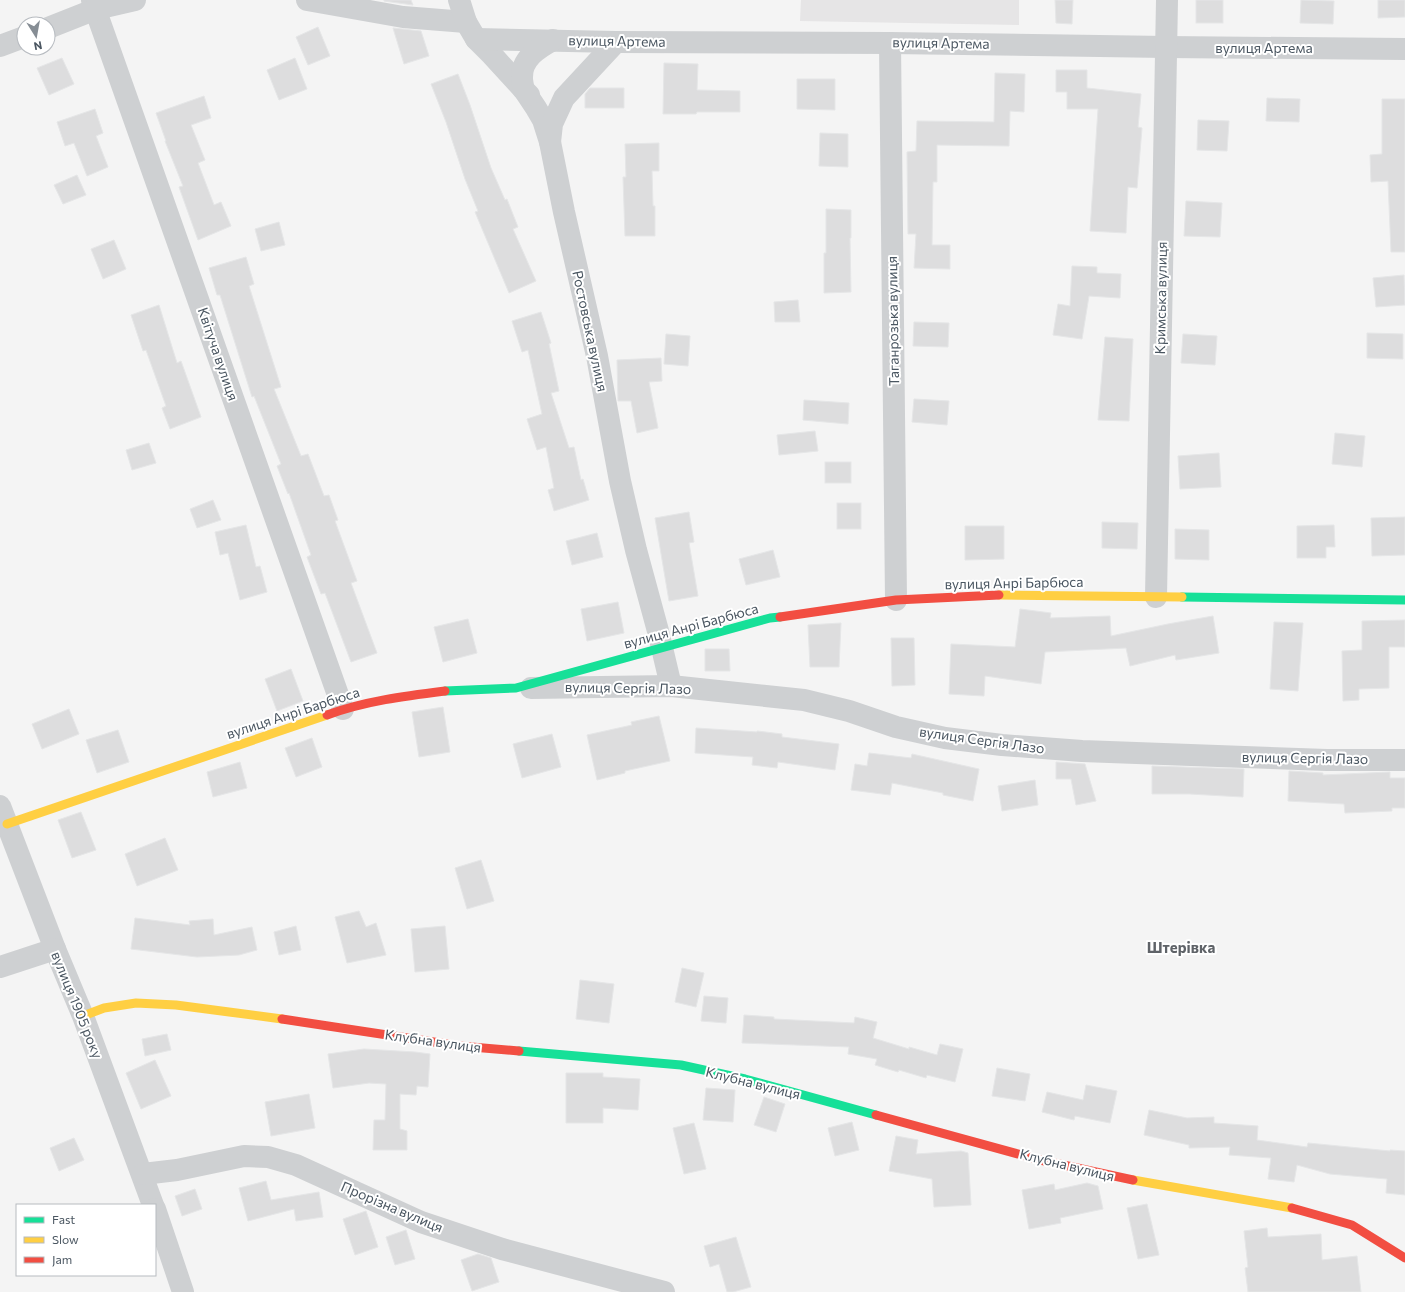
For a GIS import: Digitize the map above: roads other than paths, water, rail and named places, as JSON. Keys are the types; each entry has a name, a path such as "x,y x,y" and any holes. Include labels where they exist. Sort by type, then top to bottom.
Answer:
{"street":[{"path":"56,24 94,5 135,0"},
{"name":"вулиця Артема","path":"307,0 471,30 553,40 616,42 890,43 1405,49"},
{"name":"Ростовська вулиця","path":"459,0 471,30 524,90 536,108 543,120 550,142 596,356 620,482 671,686"},
{"name":"Кримська вулиця","path":"1156,596 1167,0"},
{"name":"Квітуча вулиця","path":"94,5 343,709"},
{"path":"0,46 16,40"},
{"path":"553,40 541,46 530,56 524,66 521,77 524,90 533,98 542,102 553,102 564,98"},
{"path":"550,142 552,124 564,98 616,42"},
{"name":"Таганрозька вулиця","path":"890,43 896,600"},
{"name":"вулиця Анрі Барбюса","path":"4,815 343,709 391,698 450,690 516,688 770,618 896,600 989,596 1156,596 1405,600"},
{"name":"вулиця Сергія Лазо","path":"516,688 671,686 804,700 849,711 903,728 945,738 1002,746 1082,751 1327,760 1405,760"},
{"name":"вулиця 1905 року","path":"4,815 55,949 83,1016 154,1204"},
{"path":"0,967 55,949"},
{"name":"Клубна вулиця","path":"83,1016 104,1008 136,1003 176,1005 317,1024 460,1046 681,1065 745,1079 1040,1160 1107,1176 1301,1209 1352,1226 1405,1258"},
{"name":"Прорізна вулиця","path":"143,1174 177,1170 244,1156 268,1157 296,1165 421,1222 502,1249 664,1292"},
{"path":"156,1212 183,1292"}],"district":[{"name":"Штерiвка","path":"1181,948"}]}
